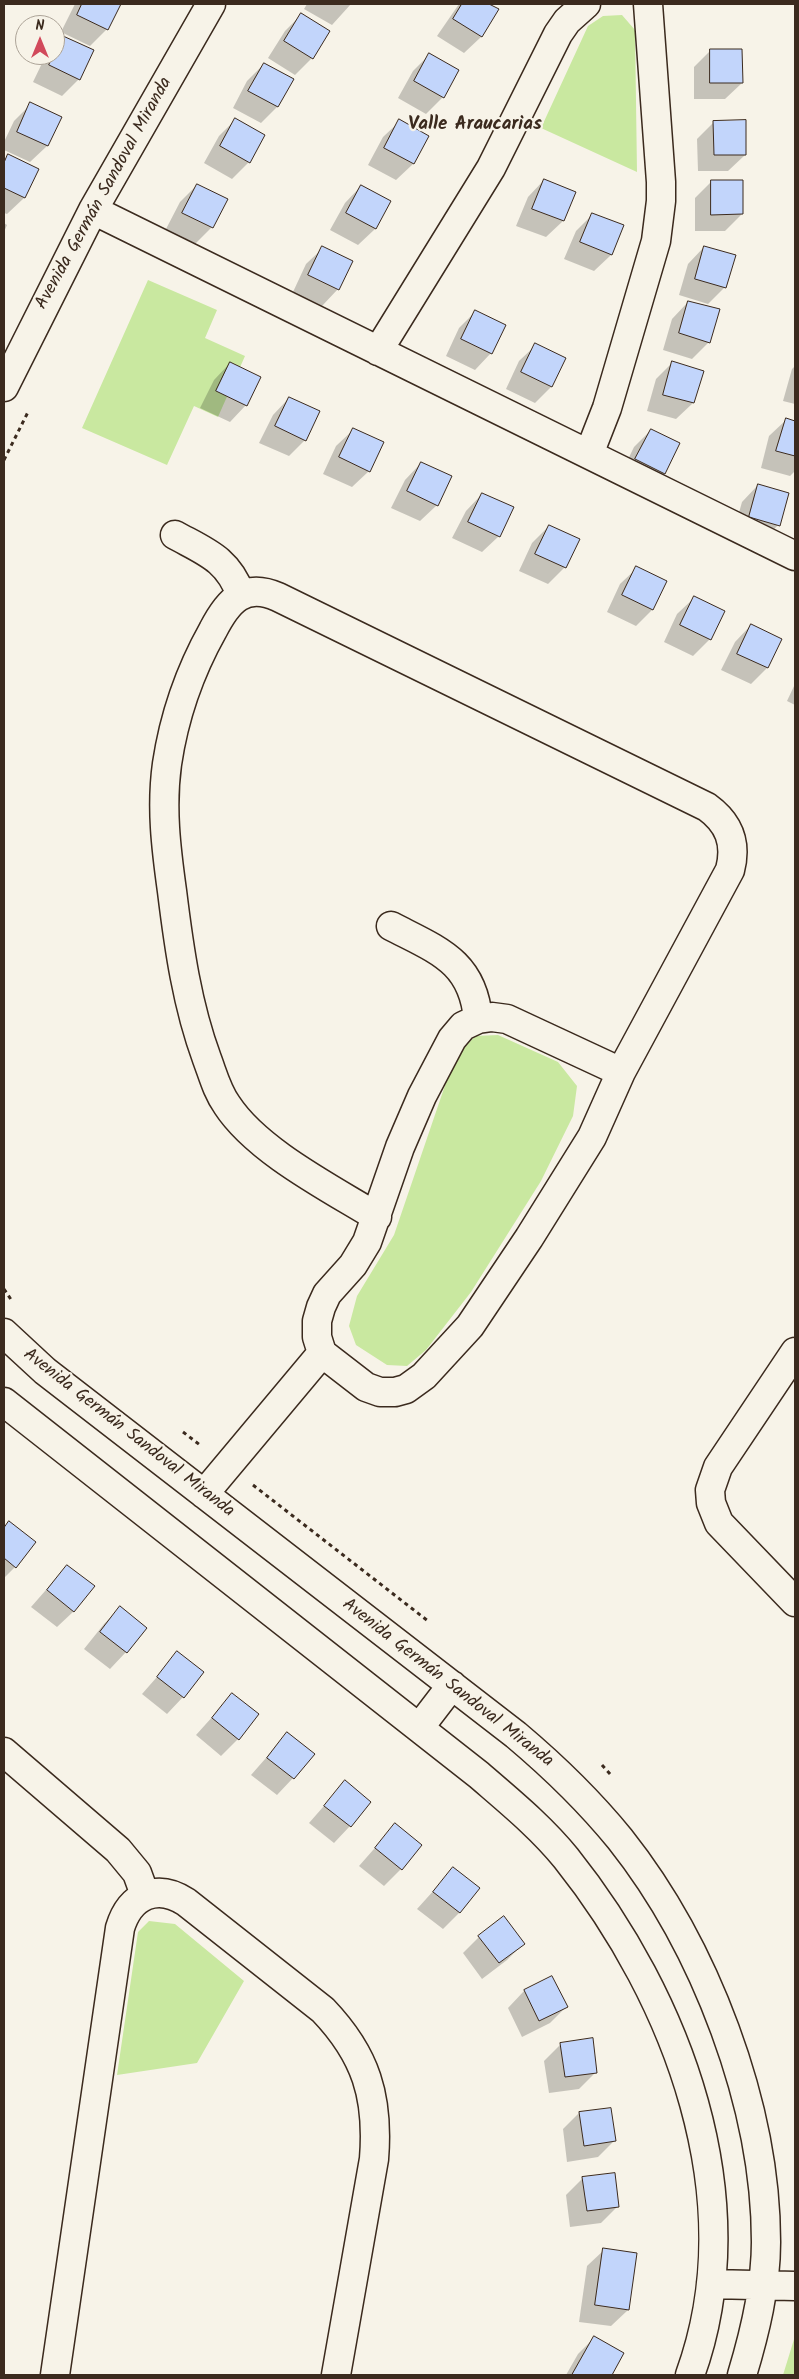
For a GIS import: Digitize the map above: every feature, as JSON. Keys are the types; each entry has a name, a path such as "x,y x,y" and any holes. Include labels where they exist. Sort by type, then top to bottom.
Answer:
{"street":[{"name":"Avenida Germán Sandoval Miranda","path":"4,387 93,210 211,4"},
{"path":"378,351 491,168 558,34 567,21 586,4"},
{"path":"589,454 607,408 656,240 659,221 661,182 648,4"},
{"path":"93,210 795,556"},
{"path":"175,535 214,556 223,563 236,584 240,595"},
{"path":"377,1217 273,1151 254,1137 236,1119 218,1090 198,1034 186,988 165,838 164,801 167,764 186,687 201,652 219,618 240,595 255,591 267,592 707,807 725,823 734,846 730,870 621,1072 592,1137 529,1238 470,1326 424,1376 406,1389 395,1392 380,1392 366,1387 322,1353 317,1337 317,1321 321,1307 327,1294 341,1280 367,1242 377,1217 400,1147 422,1096 452,1039 464,1026 478,1019 492,1017 507,1019 621,1072"},
{"path":"391,926 448,956 460,968 470,983 476,1001 478,1019"},
{"name":"Avenida Germán Sandoval Miranda","path":"4,1333 45,1371 524,1741 589,1802 621,1840 650,1881 676,1923 718,2011 734,2056 757,2149 765,2200 766,2244 762,2287 753,2338 742,2375"},
{"path":"795,1352 718,1467 710,1490 711,1503 719,1523 795,1602"},
{"path":"204,1494 322,1353"},
{"path":"4,1402 479,1775 524,1814 564,1856 614,1924 635,1961 677,2052 698,2122 711,2202 714,2244 711,2284 702,2333 690,2375"},
{"path":"419,1728 452,1685"},
{"path":"4,1752 118,1850 136,1873 145,1895"},
{"path":"55,2375 120,1928 128,1908 145,1895 166,1893 177,1896 315,2004 340,2028 354,2048 365,2071 374,2099 377,2129 374,2159 336,2375"},
{"path":"711,2284 762,2287 795,2286"}],"green space":[{"path":"622,15 635,30 637,172 541,128 588,26 603,16"},
{"path":"148,280 217,310 205,338 245,356 218,417 194,406 167,465 82,428"},
{"path":"498,1035 558,1062 577,1086 573,1116 541,1181 471,1292 426,1350 407,1366 387,1365 356,1345 349,1326 357,1296 394,1235 454,1059 475,1036"},
{"path":"149,1921 175,1924 244,1981 197,2063 117,2075 138,1932"},
{"path":"795,2336 795,2375 783,2375"}],"building":[{"path":"82,4 121,4 108,30 77,15"},
{"path":"462,4 489,4 499,9 482,37 453,19"},
{"path":"301,13 330,31 313,59 284,41"},
{"path":"65,37 94,50 80,80 49,65 65,65"},
{"path":"710,49 742,49 743,83 710,83"},
{"path":"429,53 459,70 444,98 414,81"},
{"path":"264,63 294,79 278,107 248,91"},
{"path":"30,102 62,117 48,146 17,132"},
{"path":"235,118 265,135 250,163 220,146"},
{"path":"399,119 429,136 414,164 384,148"},
{"path":"746,120 746,155 714,155 713,121"},
{"path":"8,154 39,169 25,198 4,188 4,163"},
{"path":"544,179 576,192 564,221 532,209"},
{"path":"711,180 743,180 743,214 711,215"},
{"path":"197,184 228,199 213,228 182,213"},
{"path":"361,185 391,201 376,229 346,213"},
{"path":"592,213 624,225 612,255 580,242"},
{"path":"322,246 353,261 339,290 308,275"},
{"path":"704,246 736,255 726,288 695,279"},
{"path":"688,301 720,309 710,343 679,333"},
{"path":"475,310 506,325 492,354 461,339"},
{"path":"535,343 566,358 552,387 521,372"},
{"path":"672,361 704,371 694,403 663,395"},
{"path":"230,362 261,377 247,406 216,391"},
{"path":"289,397 320,411 306,441 275,426"},
{"path":"786,418 795,421 795,456 776,451"},
{"path":"353,428 384,442 370,472 339,457"},
{"path":"651,429 680,443 665,474 635,459"},
{"path":"421,462 452,476 438,506 407,491"},
{"path":"758,484 789,493 780,526 749,517"},
{"path":"482,493 514,507 500,537 468,522"},
{"path":"549,525 580,539 566,568 535,554"},
{"path":"636,566 667,581 653,610 622,595"},
{"path":"694,596 725,611 711,640 680,625"},
{"path":"751,624 782,639 768,668 737,654"},
{"path":"9,1521 36,1542 16,1568 4,1558 4,1528"},
{"path":"67,1565 95,1586 74,1612 47,1590"},
{"path":"120,1606 147,1628 127,1653 100,1632"},
{"path":"177,1651 204,1672 184,1698 157,1677"},
{"path":"232,1693 259,1714 239,1740 212,1718"},
{"path":"287,1732 315,1754 294,1779 267,1758"},
{"path":"345,1780 371,1802 351,1827 324,1806"},
{"path":"395,1823 422,1845 402,1870 375,1848"},
{"path":"453,1867 480,1888 460,1913 433,1892"},
{"path":"504,1916 525,1944 499,1963 478,1936"},
{"path":"552,1976 568,2007 539,2021 524,1990"},
{"path":"593,2038 597,2073 565,2077 560,2043"},
{"path":"611,2108 616,2141 584,2146 579,2112"},
{"path":"615,2173 619,2207 587,2211 582,2177"},
{"path":"603,2248 637,2253 629,2310 595,2305"},
{"path":"594,2336 624,2353 612,2375 572,2375"}],"district":[{"name":"Valle Araucarias","path":"475,126"}]}
